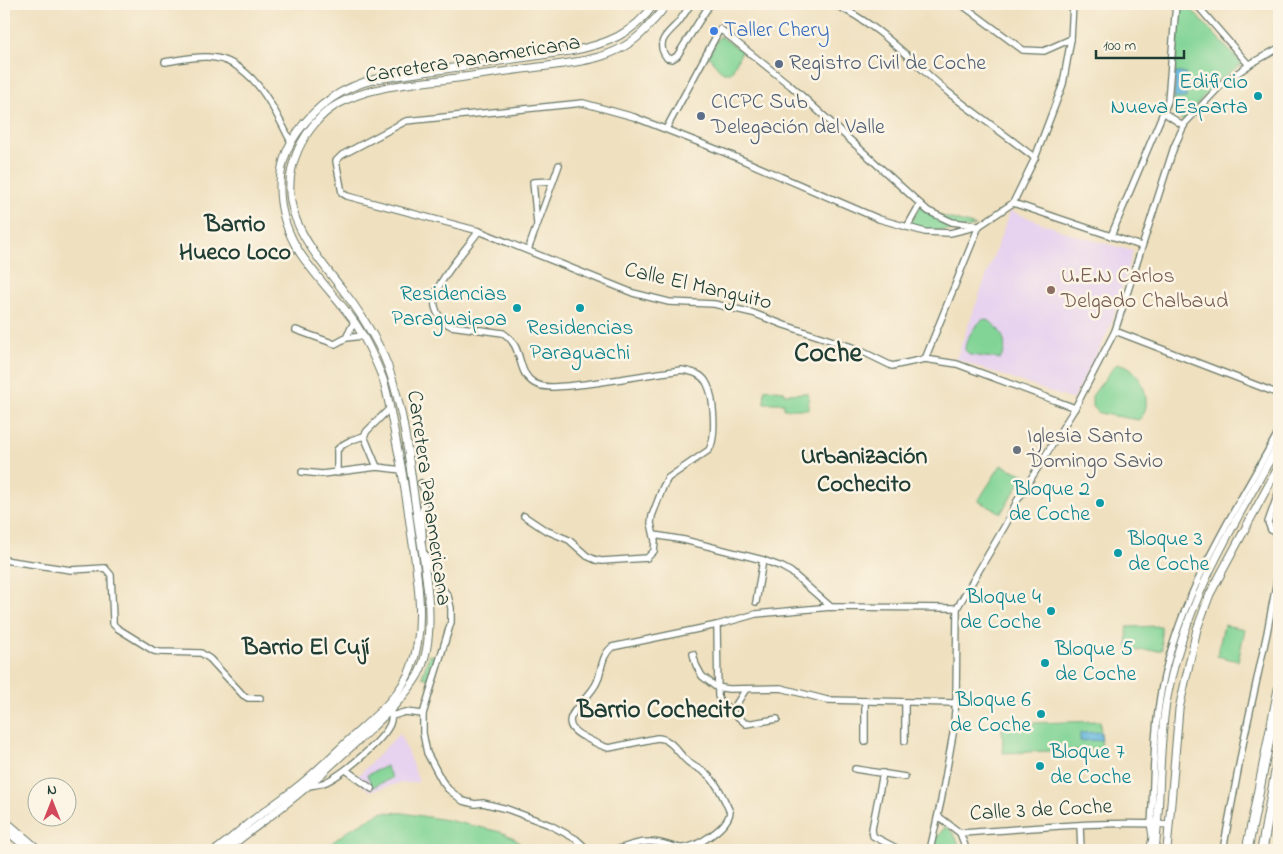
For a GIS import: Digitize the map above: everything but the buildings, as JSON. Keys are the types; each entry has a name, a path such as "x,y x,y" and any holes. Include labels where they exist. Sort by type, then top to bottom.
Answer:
{"highway":[{"path":"1247,850 1279,689"},
{"path":"1262,850 1279,755"}],"main road":[{"name":"Carretera Panamericana","path":"216,850 302,783 389,702 410,670 417,644 419,610 417,578 402,470 383,379 354,322 305,259 287,226 279,182 283,161 291,142 307,118 331,96 356,85 376,79 594,46 618,38 645,17 654,4"},
{"name":"Carretera Panamericana","path":"226,850 308,786 391,713 417,676 422,666 426,648 428,596 419,514 397,395 382,352 356,308 312,250 298,226 289,183 292,166 300,147 319,120 336,105 352,97 415,83 569,64 598,58 618,51 640,36 666,4"},
{"path":"1150,850 1153,838 1166,704 1180,643 1188,618 1214,561 1279,444"},
{"path":"1166,850 1179,709 1197,629 1210,594 1279,466"},
{"path":"4,820 39,850"},
{"path":"1154,823 1155,850"},
{"path":"4,828 26,849"},
{"path":"1153,838 1155,850"}],"street":[{"path":"691,4 677,24 666,34 662,44 662,52 667,58 672,59 677,56 710,4"},
{"path":"834,4 842,5 872,26 950,93 1035,158"},
{"path":"960,4 1023,50 1033,52 1044,51 1071,39"},
{"path":"980,226 952,222 928,211 790,86 720,29 666,129 879,219 925,232 950,232 980,226 1013,203 1035,158 1063,84 1071,39 1073,6 1066,4"},
{"path":"1112,236 1168,101 1176,4"},
{"path":"1196,4 1249,65"},
{"path":"930,850 953,734 957,608 1006,524 1017,501 1075,408 1115,331 1141,246 1174,148 1184,126 1223,84 1249,65 1279,48"},
{"path":"165,62 208,57 232,64 258,85 274,108 291,142"},
{"name":"Calle El Manguito","path":"666,129 634,117 583,103 406,121 342,155 336,161 336,164 342,193 347,196 478,231 633,293 668,302 714,304 753,313 855,348 892,366 924,359 957,364 1075,408"},
{"path":"1163,112 1184,126"},
{"path":"528,250 560,164"},
{"path":"537,225 533,182 553,181"},
{"path":"1013,203 1141,246"},
{"path":"907,227 920,204"},
{"path":"924,359 980,226"},
{"path":"478,231 435,294 436,309 444,322 451,326 503,333 509,337 515,343 526,375 535,384 551,387 682,370 697,374 706,381 711,396 714,438 712,445 709,450 668,478 652,516 654,551 647,558 602,561 591,558 569,540 545,530 524,516"},
{"path":"296,330 336,344 346,338 354,322"},
{"path":"1115,331 1279,394"},
{"path":"346,338 362,336"},
{"path":"337,473 337,450 345,443 364,436 390,408"},
{"path":"1150,850 1154,823 1158,708 1168,661 1188,601 1211,552 1279,431"},
{"path":"364,436 377,467"},
{"path":"302,472 337,473 377,467 402,470"},
{"path":"422,483 426,495 419,514 425,554 439,584 448,596 451,608 451,622 423,714 423,733 427,753 442,781 455,796 475,804 483,803 507,809 550,825 576,839 588,850"},
{"path":"1279,491 1268,526 1271,530 1279,532"},
{"path":"654,536 684,540 763,560 791,572 831,607"},
{"path":"4,560 71,570 105,568 111,575 112,619 117,628 154,651 201,653 210,659 243,695 248,698 260,698"},
{"path":"756,602 763,560"},
{"path":"1223,850 1279,570"},
{"path":"615,850 633,844 649,842 686,848 716,833 728,820 730,812 717,787 706,773 687,761 665,739 657,738 609,748 575,733 571,729 570,719 572,715 590,694 597,682 604,656 612,647 717,625 756,614 831,607 957,608"},
{"path":"717,625 716,687 719,699 747,724 777,719"},
{"path":"692,654 702,676 716,687 746,689 781,688 827,700 955,703"},
{"path":"732,711 746,689"},
{"path":"865,701 865,741"},
{"path":"905,741 906,702"},
{"path":"308,786 323,784 346,770 380,739 390,724 391,713 423,714"},
{"path":"855,769 904,777"},
{"path":"346,770 372,789"},
{"path":"883,773 872,829 873,836 900,850"},
{"name":"Calle 3 de Coche","path":"938,816 960,833 1080,826 1169,824"},
{"path":"1080,826 1080,850"},
{"path":"960,833 965,850"}],"shaded area":[{"name":"U.E.N Carlos Delgado Chalbaud","path":"1010,211 1074,235 1133,251 1110,328 1073,400 956,359"},
{"path":"400,733 419,782 398,784 370,791 355,779"}],"green space":[{"path":"1179,4 1186,4 1242,64 1216,82 1183,121 1173,112"},
{"path":"720,36 742,51 731,73 723,73 708,56"},
{"path":"920,206 927,212 976,226 958,229 926,230 909,226"},
{"path":"984,319 995,325 1002,336 1005,348 1000,359 970,355 965,350 966,342 971,333"},
{"path":"1117,364 1125,365 1133,370 1143,387 1146,396 1146,406 1138,420 1099,413 1092,406 1092,396"},
{"path":"765,389 784,391 784,394 808,393 809,409 784,409 784,403 764,403"},
{"path":"1001,465 1025,475 1001,513 978,501"},
{"path":"1224,625 1245,629 1238,661 1217,656"},
{"path":"1161,626 1162,650 1128,651 1127,627"},
{"path":"429,655 436,657 429,679 422,677"},
{"path":"1100,721 1102,749 1003,753 1002,724"},
{"path":"386,766 392,778 373,787 367,775"},
{"path":"382,812 403,813 447,820 501,832 514,838 528,850 322,850 352,828"},
{"path":"945,827 953,833 961,850 932,850 934,841"}],"water":[{"path":"1175,73 1186,73 1186,98 1174,98"},
{"path":"1101,732 1102,740 1080,741 1080,733"}],"place":[{"name":"Taller Chery","path":"714,31"},
{"name":"Registro Civil de Coche","path":"779,64"},
{"name":"Edificio Nueva Esparta","path":"1258,96"},
{"name":"CICPC Sub Delegación del Valle","path":"701,116"},
{"name":"U.E.N Carlos Delgado Chalbaud","path":"1051,290"},
{"name":"Residencias Paraguaipoa","path":"517,308"},
{"name":"Residencias Paraguachi","path":"580,308"},
{"name":"Iglesia Santo Domingo Savio","path":"1017,450"},
{"name":"Bloque 2 de Coche","path":"1100,503"},
{"name":"Bloque 3 de Coche","path":"1118,553"},
{"name":"Bloque 4 de Coche","path":"1051,611"},
{"name":"Bloque 5 de Coche","path":"1045,663"},
{"name":"Bloque 6 de Coche","path":"1041,714"},
{"name":"Bloque 7 de Coche","path":"1040,766"}],"district":[{"name":"Barrio Hueco Loco","path":"235,239"},
{"name":"Coche","path":"828,354"},
{"name":"Urbanización Cochecito","path":"864,471"},
{"name":"Barrio El Cují","path":"306,648"},
{"name":"Barrio Cochecito","path":"661,711"}]}
